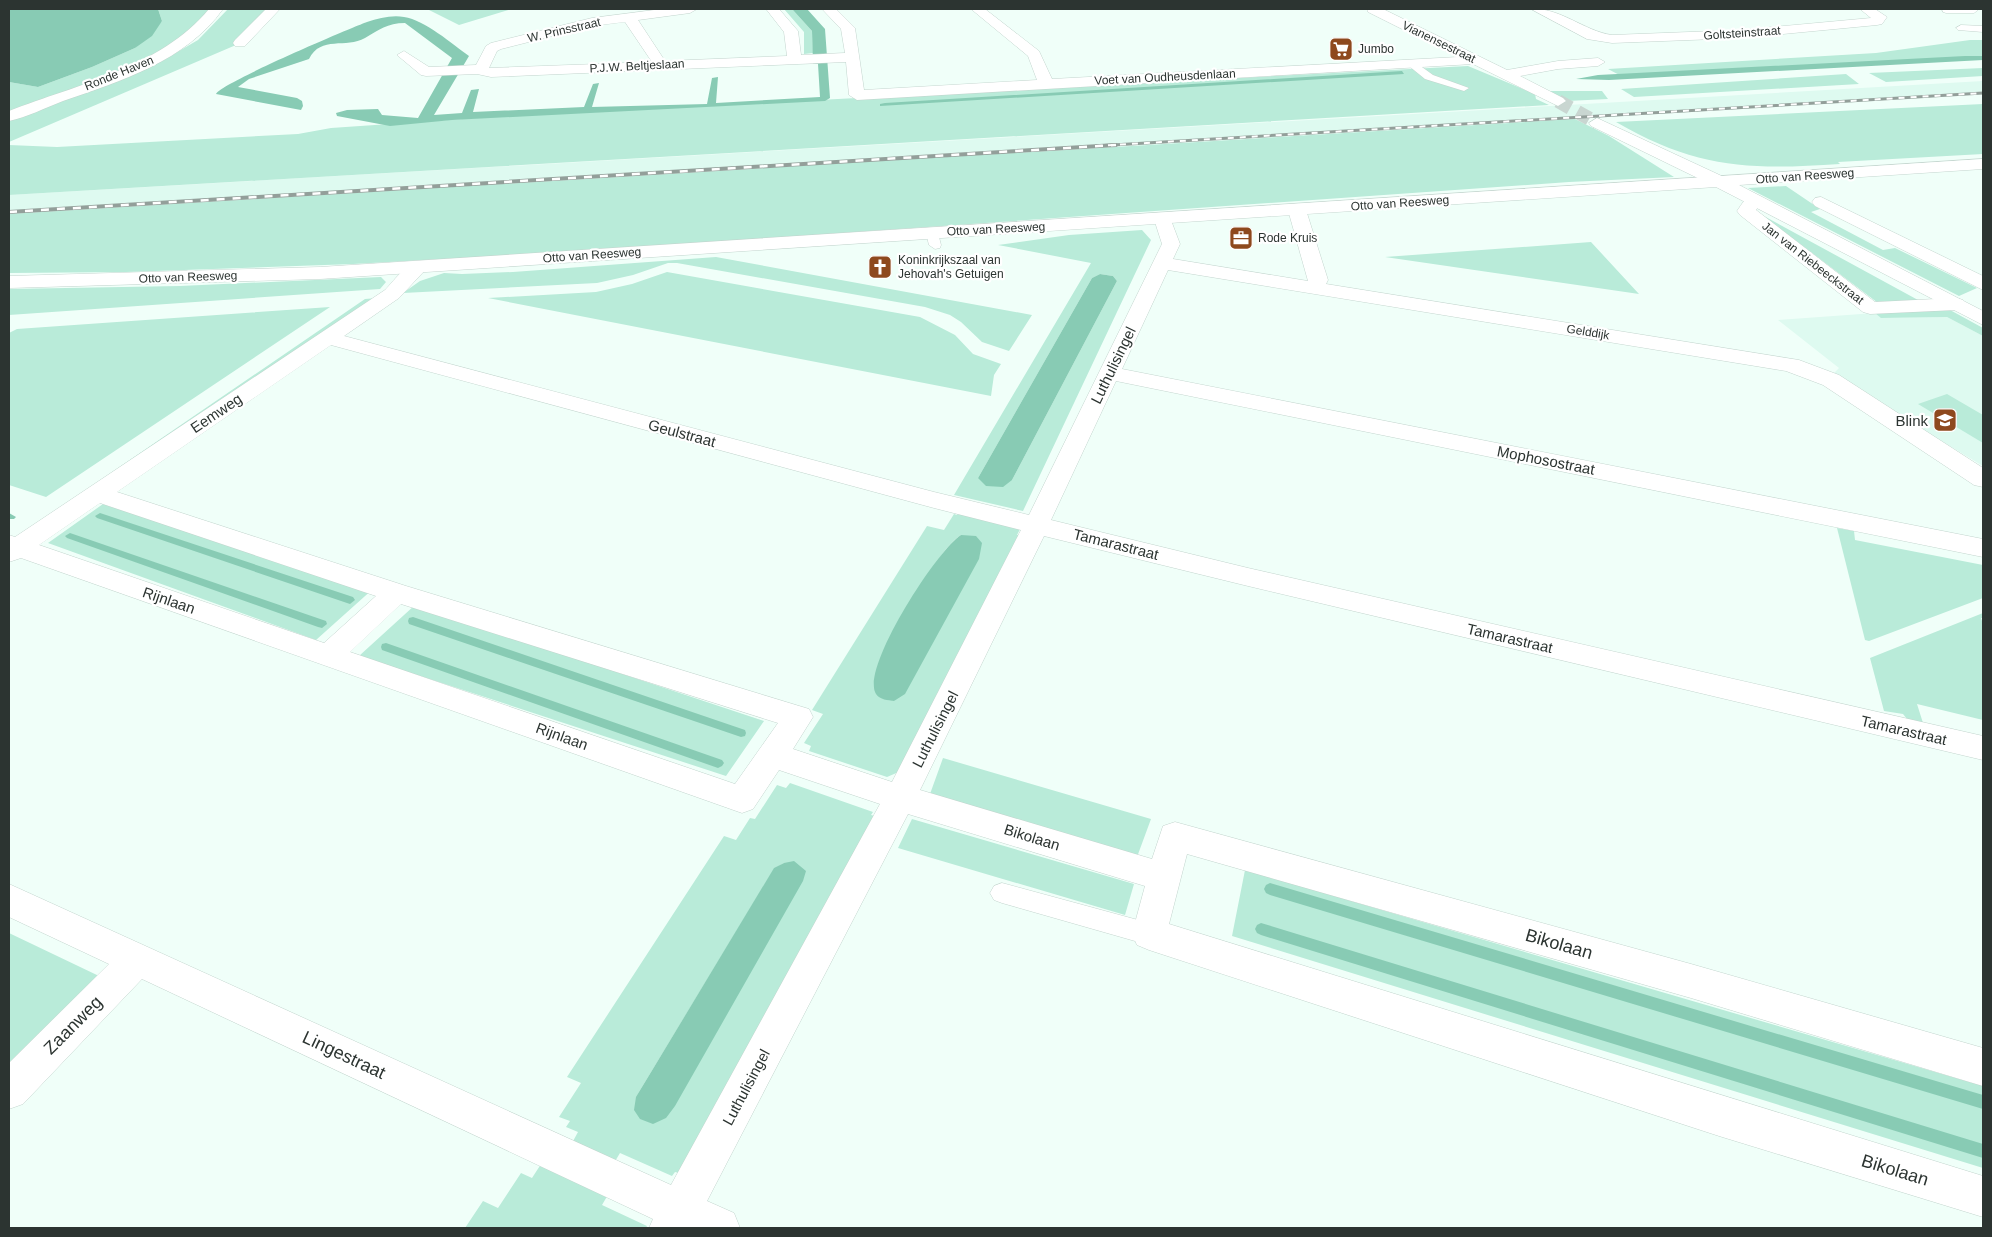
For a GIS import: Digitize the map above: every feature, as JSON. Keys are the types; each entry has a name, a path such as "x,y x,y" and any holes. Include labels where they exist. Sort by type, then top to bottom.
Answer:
{"street":[{"name":"Ronde Haven","path":"9,116 167,53 195,33 216,9"},
{"path":"240,43 273,9"},
{"name":"W. Prinsstraat","path":"474,69 491,49 496,46 592,22 690,9"},
{"path":"772,9 791,31 798,59"},
{"path":"829,9 848,28 847,57"},
{"path":"977,9 1034,54 1046,84"},
{"name":"Vianensestraat","path":"1373,9 1558,101"},
{"name":"Goltsteinstraat","path":"1538,9 1592,36 1602,38 1741,34 1878,21 1880,17 1866,9"},
{"path":"629,17 661,65"},
{"name":"P.J.W. Beltjeslaan","path":"404,55 426,72 474,69 491,73 847,57"},
{"name":"Voet van Oudheusdenlaan","path":"847,57 857,94 1473,60"},
{"path":"1507,74 1558,64 1598,62"},
{"path":"1597,123 1720,182"},
{"name":"Otto van Reesweg","path":"9,282 310,273 934,239 1163,219 1981,165"},
{"name":"Jan van Riebeeckstraat","path":"1720,182 1983,319"},
{"name":"Jan van Riebeeckstraat","path":"1754,200 1746,211 1870,308 1956,304"},
{"path":"1821,202 1983,284"},
{"path":"1297,210 1318,280 1315,288"},
{"name":"Luthulisingel","path":"675,1219 900,798 1037,524 1171,244 1163,219"},
{"name":"Gelddijk","path":"1163,263 1792,365 1831,380 1983,479"},
{"name":"Eemweg","path":"12,548 392,294 418,266"},
{"name":"Geulstraat","path":"328,338 924,498 1037,524"},
{"name":"Mophosostraat","path":"1109,373 1983,548"},
{"name":"Rijnlaan","path":"12,548 742,800 798,717 396,593 95,493"},
{"name":"Tamarastraat","path":"1037,524 1248,577 1983,748"},
{"path":"329,656 396,593"},
{"path":"773,755 900,798"},
{"name":"Bikolaan","path":"900,798 1163,877"},
{"name":"Bikolaan","path":"1983,1067 1672,976 1175,836 1149,934 1719,1116 1983,1197"},
{"name":"Lingestraat","path":"9,900 138,960 675,1219 719,1228"},
{"name":"Zaanweg","path":"9,1090 138,960"}],"lane":[{"path":"1946,10 1971,12 1983,20"},
{"path":"1956,13 1983,20"},
{"path":"1961,28 1983,20"},
{"path":"1412,64 1429,77 1464,88"},
{"name":"Bikolaan","path":"1002,893 1149,934"}],"shaded area":[{"path":"9,9 158,9 162,21 152,36 135,48 92,67 38,87 9,82"},
{"path":"158,9 214,9 198,28 149,59 90,84 9,114 9,82 38,87 92,67 135,48 162,21"},
{"path":"228,9 270,9 236,45 9,142 9,120 167,58 198,40"},
{"path":"512,9 459,25 429,10"},
{"path":"784,9 792,9 812,31 813,53 804,54 804,32"},
{"path":"792,9 807,9 825,29 830,98 825,101 452,120 390,126 337,116 336,113 347,110 378,109 382,115 418,118 452,58 405,23 388,26 358,41 320,47 309,59 249,79 238,87 297,98 302,101 303,106 301,110 216,94 238,80 312,45 367,22 395,16 412,19 421,23 469,56 434,115 462,113 471,90 479,89 473,112 584,107 593,84 599,83 592,107 707,104 712,78 718,77 716,103 820,97 818,64 813,64 812,31"},
{"path":"1970,40 1983,40 1983,59 1625,78 1608,69 1876,53"},
{"path":"1983,56 1983,60 1609,80 1576,79 1598,75"},
{"path":"1468,66 1535,94 1536,99 1549,105 9,195 9,145 57,147 298,134 331,128 492,117"},
{"path":"1983,68 1983,76 1886,82 1869,73"},
{"path":"1402,71 1404,74 880,106 880,104 885,103"},
{"path":"1846,74 1859,84 1634,97 1621,89"},
{"path":"1983,81 1983,94 9,214 9,195"},
{"path":"1550,91 1602,91 1608,99 1567,101"},
{"path":"1983,104 1983,154 1838,162 1840,164 1808,166 1751,166 1699,158 1645,138 1616,122"},
{"path":"1575,119 1609,136 1674,177 1569,182 585,251 353,264 126,272 9,273 9,214"},
{"path":"1786,186 1820,209 1811,212 1883,250 1895,248 1977,288 1959,296 1748,188"},
{"path":"1762,215 1918,300 1878,303"},
{"path":"1142,230 1151,240 1023,511 954,495 1091,263 998,245 1069,235","holes":["1100,274 1113,276 1117,281 1012,480 978,478 1092,278"]},
{"path":"1591,242 1639,294 1385,257"},
{"path":"716,257 1032,315 1009,351 982,342 961,322 950,315 925,307 677,263 668,263 633,275 597,283 403,293 420,281 444,273 513,272"},
{"path":"667,272 920,317 955,335 973,354 1001,364 994,375 991,396 488,298 596,292 632,284"},
{"path":"1100,274 1113,276 1117,281 1012,480 1003,487 986,486 978,478 1092,278"},
{"path":"381,277 386,282 380,289 9,315 9,289 180,286"},
{"path":"377,298 64,505 365,299"},
{"path":"330,307 46,497 9,485 9,333 17,329"},
{"path":"1950,310 1983,328 1983,336 1947,317 1881,318 1875,313"},
{"name":"Blink","path":"1875,313 1882,318 1947,317 1983,336 1983,466 1832,375 1839,368 1778,320"},
{"path":"1947,394 1983,415 1983,443 1918,404"},
{"path":"103,504 374,588 316,640 48,543"},
{"path":"960,510 1020,529 1017,535 1019,535 901,771 887,777 809,751 811,746 804,743 823,714 812,710 927,526 944,530 954,514 957,515","holes":["961,535 894,701 879,697 913,609 936,564 948,547"]},
{"path":"1837,528 1854,531 1855,540 1983,565 1983,598 1869,641 1865,640"},
{"path":"961,535 976,536 982,543 979,559 905,694 894,701 882,699 876,694 874,681 879,661 890,637 919,585 950,545"},
{"path":"415,605 764,721 726,776 359,656"},
{"path":"1983,613 1983,618 1981,618 1983,624 1983,720 1917,704 1923,723 1907,719 1903,714 1884,711 1870,658"},
{"path":"943,758 1151,819 1137,857 930,794"},
{"path":"790,783 873,812 871,815 875,816 679,1173 675,1172 672,1176 620,1153 614,1163 572,1143 578,1132 566,1127 570,1121 559,1117 581,1083 567,1077 724,836 736,840 750,818 755,819 777,785 786,788","holes":["784,863 636,1097 774,869"]},
{"path":"912,819 1134,884 1125,915 898,848"},
{"path":"794,861 806,871 803,881 675,1106 666,1118 653,1124 640,1119 634,1110 636,1097 774,868"},
{"path":"1245,870 1983,1086 1983,1168 1232,936"},
{"path":"9,933 99,976 9,1066"},
{"path":"543,1161 609,1193 602,1205 647,1226 646,1228 465,1228 483,1201 498,1208 521,1173 532,1178"}],"waterway":[{"path":"100,516 350,600"},
{"path":"70,536 322,624"},
{"path":"413,621 741,733"},
{"path":"386,647 718,763"},
{"path":"1270,889 1983,1102"},
{"path":"1261,929 1983,1151"}],"tunnel":[{"path":"1558,101 1597,123"}],"railway":[{"path":"1096,146 1983,93"},
{"path":"9,212 1116,145"}],"place":[{"name":"Jumbo","path":"1341,49"},
{"name":"Rode Kruis","path":"1241,238"},
{"name":"Koninkrijkszaal van Jehovah's Getuigen","path":"880,267"},
{"name":"Blink","path":"1945,420"}]}
